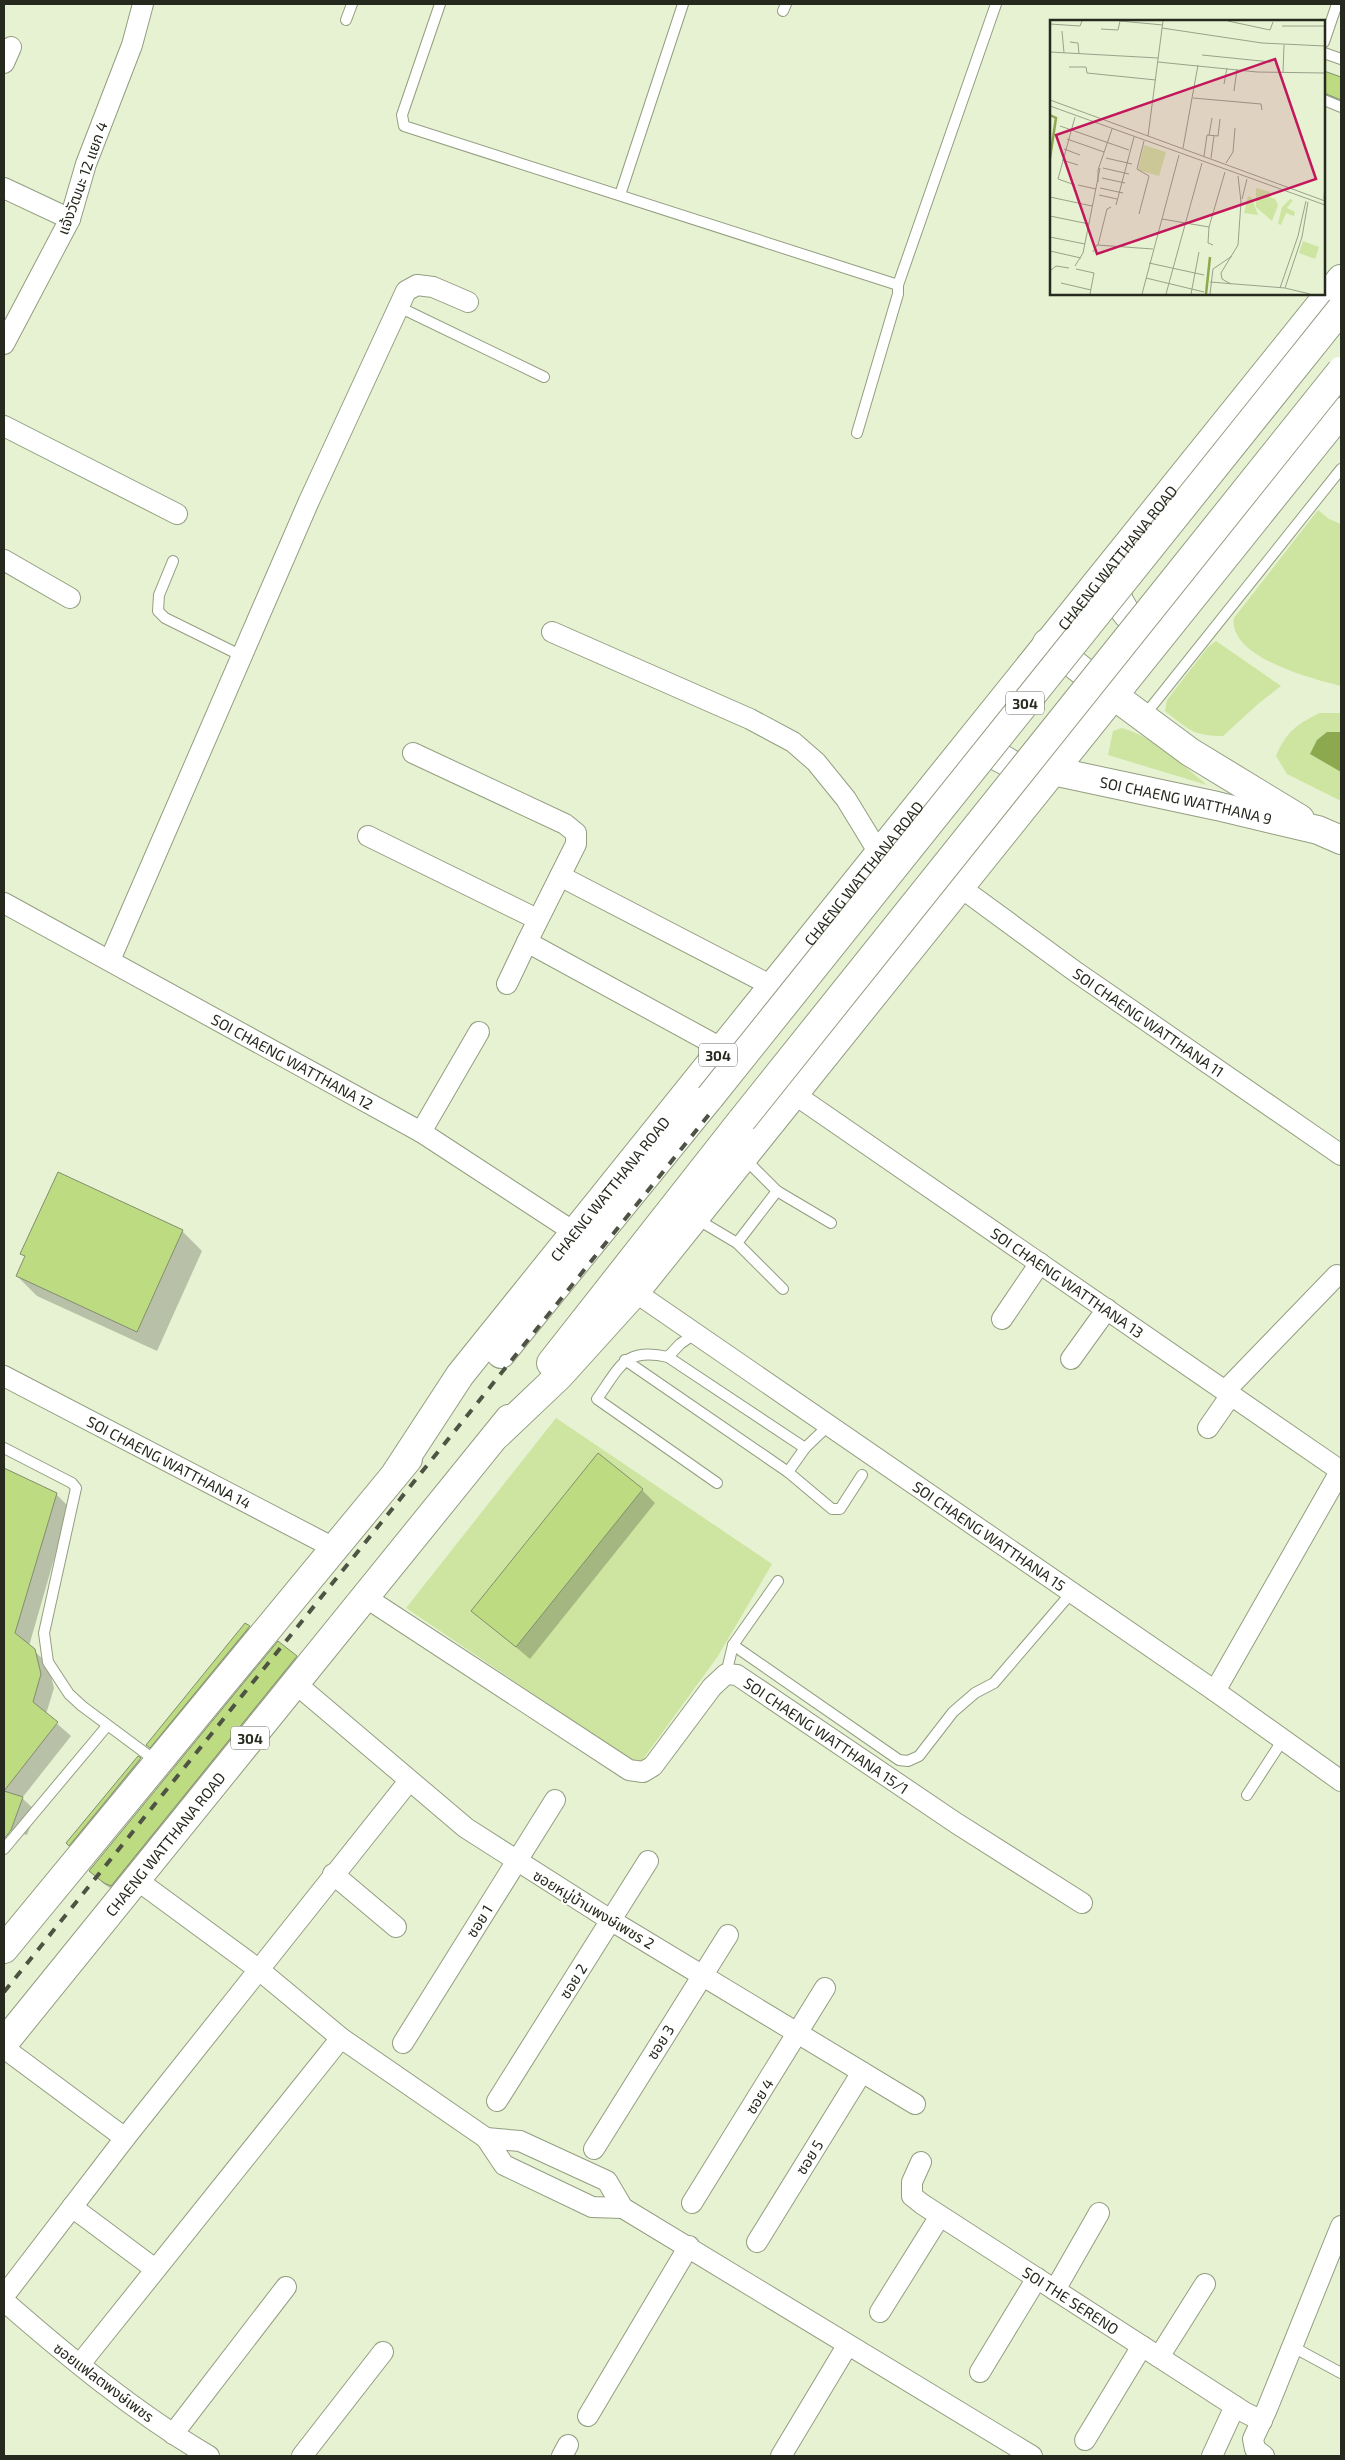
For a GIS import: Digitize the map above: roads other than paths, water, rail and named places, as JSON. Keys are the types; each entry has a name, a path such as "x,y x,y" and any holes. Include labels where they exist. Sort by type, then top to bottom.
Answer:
{"main road":[{"name":"CHAENG WATTHANA ROAD","path":"396,1473 460,1375 1114,559 1341,279"},
{"name":"CHAENG WATTHANA ROAD","path":"10,1938 396,1473 477,1384 710,1097 1341,309"},
{"name":"CHAENG WATTHANA ROAD","path":"4,2043 498,1434 598,1300 1341,371"},
{"name":"CHAENG WATTHANA ROAD","path":"498,1434 559,1376 635,1292 1341,412"},
{"path":"1114,559 1114,585 1119,603 1127,616 1144,625 1159,627 1176,619"},
{"name":"SOI CHAENG WATTHANA 9","path":"1048,643 1113,695 1190,752 1329,835"},
{"path":"956,757 980,751 996,755 1008,762 1020,774 1027,786 1025,805"},
{"name":"SOI CHAENG WATTHANA 9","path":"1053,771 1217,806 1329,835"}],"street":[{"name":"แจ้งวัฒนะ 12 แยก 4","path":"4,344 70,219 86,164 132,45 143,4"},
{"path":"4,188 70,219"},
{"path":"110,960 309,501 406,291 417,285 433,287 468,302"},
{"path":"4,426 177,514"},
{"path":"4,560 70,598"},
{"path":"552,632 750,719 793,742 816,762 846,800 879,853"},
{"path":"413,753 571,828 576,833 576,844 537,919 507,984"},
{"path":"368,836 537,919"},
{"path":"560,876 772,986"},
{"name":"SOI CHAENG WATTHANA 11","path":"960,887 1084,977 1341,1155"},
{"name":"SOI CHAENG WATTHANA 12","path":"4,903 421,1132 574,1232"},
{"path":"527,942 722,1049"},
{"path":"421,1132 479,1032"},
{"name":"SOI CHAENG WATTHANA 13","path":"794,1094 1341,1470"},
{"path":"1002,1319 1040,1263"},
{"path":"1208,1428 1228,1393 1337,1275"},
{"name":"SOI CHAENG WATTHANA 15","path":"635,1292 830,1424 1215,1691 1282,1741 1341,1781"},
{"path":"1070,1359 1107,1309"},
{"name":"SOI CHAENG WATTHANA 14","path":"4,1376 334,1548"},
{"path":"1215,1691 1341,1470"},
{"name":"SOI CHAENG WATTHANA 15/1","path":"365,1597 629,1770 643,1772 653,1766 712,1687 726,1674 737,1675 956,1823 1082,1903"},
{"name":"ซอยหมู่บ้านพงษ์เพชร 2","path":"295,1683 321,1703 409,1781 466,1828 516,1862 915,2104"},
{"path":"4,2296 333,1874 409,1781"},
{"name":"ซอย 1","path":"403,2043 555,1800"},
{"name":"ซอย 2","path":"498,2101 648,1861"},
{"path":"333,1874 396,1927"},
{"path":"136,1880 258,1970 340,2038 486,2138 504,2165 592,2207 623,2208 689,2246 1020,2453"},
{"name":"ซอย 3","path":"594,2149 701,1975 728,1935"},
{"name":"ซอย 4","path":"692,2203 825,1988"},
{"path":"80,2364 340,2038"},
{"path":"4,2048 126,2138"},
{"name":"ซอย 5","path":"757,2242 862,2072"},
{"path":"486,2138 520,2141 607,2181 623,2208"},
{"name":"SOI THE SERENO","path":"921,2162 912,2182 912,2196 1054,2290 1235,2406 1262,2421"},
{"path":"72,2207 155,2269"},
{"path":"1054,2290 1100,2213"},
{"path":"880,2312 940,2216"},
{"path":"1264,2456 1255,2449 1253,2439 1293,2347 1341,2226"},
{"path":"588,2416 689,2246"},
{"path":"980,2372 1037,2278"},
{"path":"1159,2357 1205,2284"},
{"path":"173,2434 286,2287"},
{"name":"ซอยแฟลตพงษ์เพชร","path":"4,2301 80,2364 173,2434 210,2456"},
{"path":"781,2456 847,2346"},
{"path":"1085,2440 1142,2346"},
{"path":"302,2456 383,2352"},
{"path":"1212,2456 1235,2406"}],"lane":[{"path":"346,20 352,4"},
{"path":"440,4 402,115 404,126 898,285"},
{"path":"620,195 684,4"},
{"path":"858,433 898,294 898,285 996,4"},
{"path":"1325,39 1337,4"},
{"path":"1325,53 1341,59"},
{"path":"1325,100 1341,107"},
{"path":"399,307 544,377"},
{"path":"1143,718 1341,469"},
{"path":"173,561 158,595 158,610 165,618 242,656"},
{"path":"744,1158 778,1191 831,1223"},
{"path":"737,1243 778,1191"},
{"path":"695,1218 737,1243 784,1289"},
{"path":"668,1357 680,1344 696,1333"},
{"path":"716,1482 598,1399 625,1360 649,1352 668,1357 805,1448"},
{"path":"625,1360 788,1472 832,1509 840,1509 862,1475"},
{"path":"788,1472 805,1448 830,1424"},
{"path":"4,1448 72,1483 76,1488 44,1633 48,1662 69,1694 107,1726 156,1762"},
{"path":"726,1674 733,1645 778,1581"},
{"path":"733,1645 899,1760 911,1760 921,1754 953,1712 975,1693 994,1683 1072,1592"},
{"path":"4,1850 107,1726"},
{"path":"1248,1795 1282,1741"},
{"path":"1293,2347 1341,2373"}],"railway":[{"path":"4,1992 1341,328"}]}
